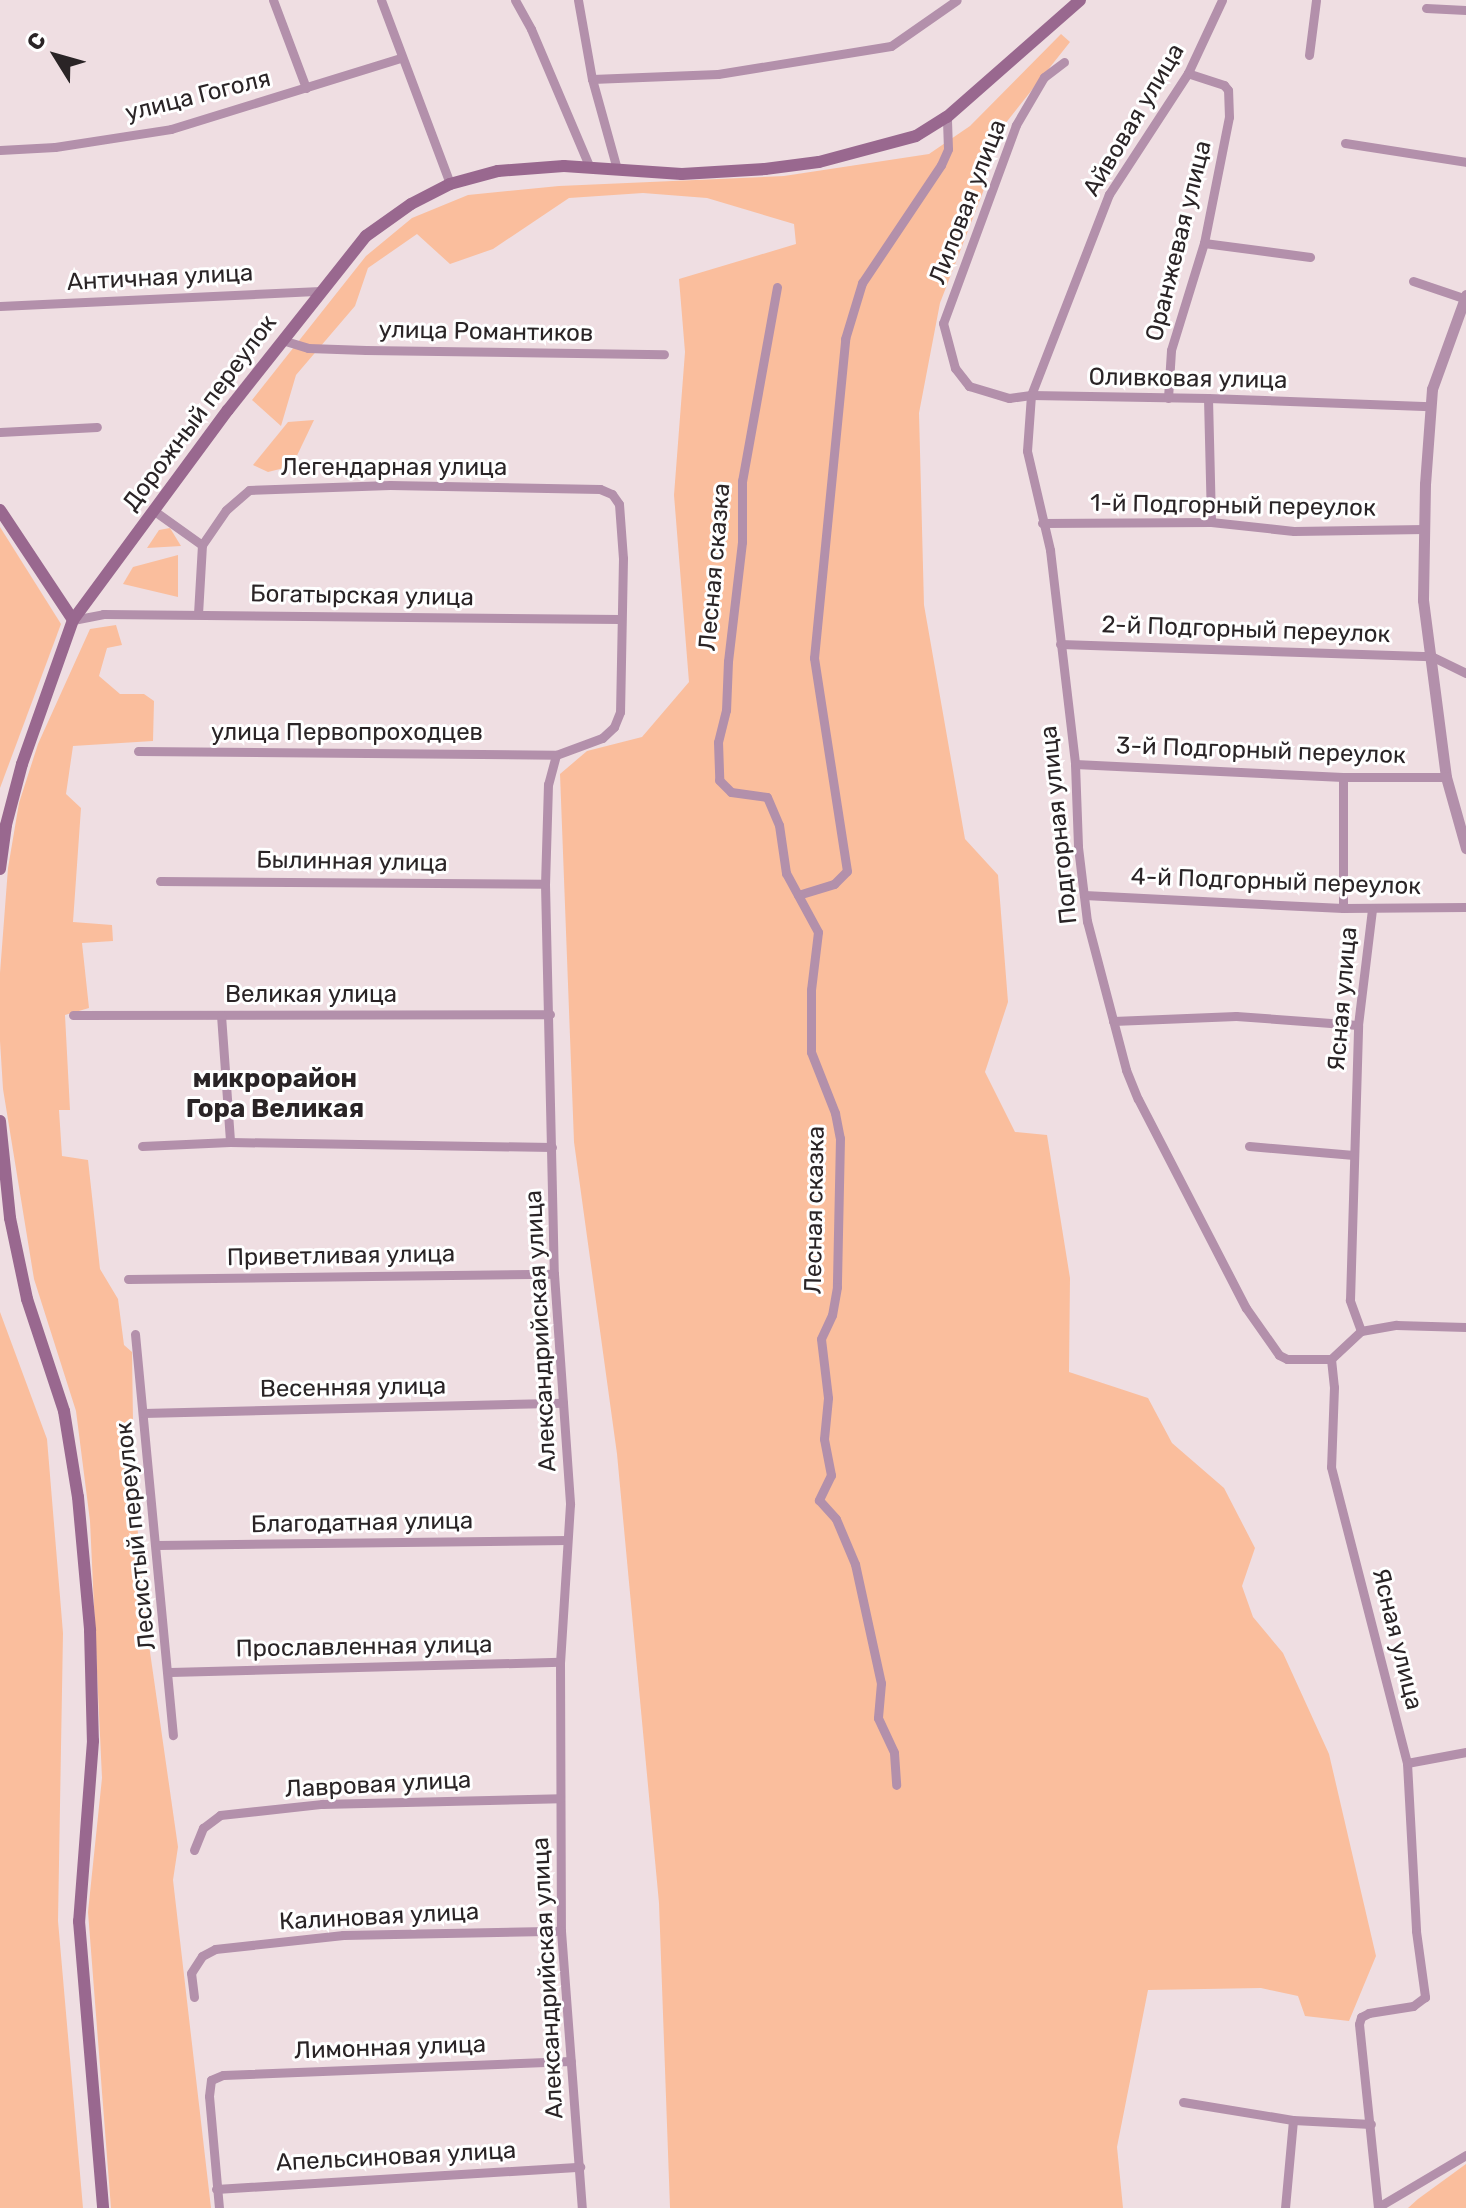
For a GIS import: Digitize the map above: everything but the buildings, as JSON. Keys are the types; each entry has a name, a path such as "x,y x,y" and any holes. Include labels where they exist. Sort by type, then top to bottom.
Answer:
{"main road":[{"name":"Дорожный переулок","path":"0,869 6,825 22,764 73,620 282,340 366,236 411,204 450,184 498,171 590,168 682,174 765,169 819,162 916,136 947,117 1080,0"},
{"path":"0,510 73,620"},
{"path":"0,1121 13,1232 27,1299 64,1411 78,1497 90,1630 93,1741 79,1921 103,2208"}],"street":[{"path":"273,0 306,88"},
{"path":"381,0 450,184"},
{"path":"515,0 531,29 590,168"},
{"path":"578,0 592,79 617,169"},
{"path":"592,79 718,74 891,46 957,0"},
{"name":"Айвовая улица","path":"1031,395 1109,194 1188,73 1222,0"},
{"path":"1309,55 1316,0"},
{"path":"1426,8 1466,10"},
{"name":"улица Гоголя","path":"0,150 55,147 171,129 401,58"},
{"name":"Лиловая улица","path":"955,368 943,323 1016,125 1044,77 1064,62"},
{"name":"Оранжевая улица","path":"1168,398 1171,350 1204,243 1229,117 1228,90 1224,85 1188,73"},
{"path":"798,895 834,884 847,871 814,658 845,339 862,283 941,165 948,149 947,117"},
{"path":"1345,143 1466,162"},
{"path":"1204,243 1310,257"},
{"path":"1413,281 1465,297 1432,389 1423,600 1446,777 1466,848"},
{"name":"Лесная сказка","path":"777,287 742,481 742,542 728,661 726,710 718,742 719,780 731,792 767,797 779,825 786,873 818,932 811,990 811,1052 835,1113 840,1138 837,1287 832,1315 821,1339 828,1398 824,1439 831,1475 819,1500 836,1519 855,1564 881,1683 878,1718 894,1753 896,1785"},
{"name":"Античная улица","path":"0,306 321,291"},
{"name":"улица Романтиков","path":"282,340 308,348 664,354"},
{"name":"Оливковая улица","path":"955,368 969,386 1009,398 1031,395 1208,398 1430,406"},
{"name":"Подгорная улица","path":"1031,395 1027,451 1050,550 1075,764 1087,921 1113,1021 1138,1099 1246,1308 1279,1355 1287,1359 1331,1359"},
{"path":"1208,398 1211,522"},
{"path":"0,432 97,427"},
{"name":"Легендарная улица","path":"202,545 226,510 249,490 390,485 600,489 612,494 619,504 623,558 620,619"},
{"path":"153,510 202,545 198,614"},
{"name":"1-й Подгорный переулок","path":"1042,523 1211,522 1294,531 1424,529"},
{"name":"Богатырская улица","path":"73,620 103,614 620,619"},
{"path":"556,755 602,738 614,727 620,712 620,619"},
{"name":"2-й Подгорный переулок","path":"1060,644 1431,656"},
{"path":"1431,656 1466,673"},
{"name":"улица Первопроходцев","path":"138,751 556,755"},
{"name":"Александрийская улица","path":"556,755 548,784 545,884 554,1274 570,1504 560,1662 561,1931 582,2208"},
{"name":"3-й Подгорный переулок","path":"1075,764 1343,777 1446,777"},
{"path":"1343,777 1343,908"},
{"name":"Былинная улица","path":"160,881 545,884"},
{"name":"4-й Подгорный переулок","path":"1084,895 1372,909 1466,907"},
{"name":"Ясная улица","path":"1361,1331 1350,1300 1358,1025 1372,909"},
{"name":"Великая улица","path":"73,1015 550,1014"},
{"path":"221,1015 230,1142"},
{"path":"1113,1021 1236,1016 1358,1025"},
{"path":"142,1146 230,1142 552,1147"},
{"path":"1249,1146 1354,1155"},
{"name":"Приветливая улица","path":"128,1279 554,1274"},
{"path":"1331,1359 1361,1331 1396,1325 1466,1327"},
{"name":"Лесистый переулок","path":"135,1334 170,1672 173,1735"},
{"name":"Ясная улица","path":"1331,1359 1334,1387 1331,1467 1407,1763 1416,1931 1425,1997 1413,2006 1361,2017 1371,2124"},
{"name":"Весенняя улица","path":"143,1413 563,1403"},
{"name":"Благодатная улица","path":"157,1545 567,1540"},
{"name":"Прославленная улица","path":"170,1672 560,1662"},
{"path":"1407,1763 1466,1752"},
{"name":"Лавровая улица","path":"194,1850 203,1828 220,1815 322,1804 560,1798"},
{"name":"Калиновая улица","path":"194,1997 191,1973 202,1956 215,1949 343,1935 561,1931"},
{"name":"Лимонная улица","path":"216,2189 209,2096 211,2080 223,2075 571,2061"},
{"path":"1183,2102 1293,2120 1371,2124 1378,2208 1466,2155"},
{"path":"1285,2208 1293,2120"},
{"name":"Апельсиновая улица","path":"216,2189 580,2167"},
{"path":"216,2189 219,2208"}],"shaded area":[{"path":"1061,34 1070,42 1001,129 983,192 940,303 919,413 924,605 965,839 998,875 1008,1002 985,1072 1015,1132 1047,1135 1070,1278 1069,1372 1148,1398 1172,1443 1224,1488 1255,1548 1242,1586 1253,1617 1283,1653 1329,1754 1376,1956 1349,2021 1305,2016 1298,1996 1261,1988 1148,1990 1117,2147 1123,2208 670,2208 659,1903 617,1454 574,1142 560,774 587,751 642,737 689,682 674,495 685,352 679,279 796,244 794,224 707,198 643,193 569,198 493,249 450,264 417,234 368,268 355,306 296,375 281,426 252,400 366,256 412,218 468,195 559,186 784,176 929,154 970,126"},
{"path":"314,420 292,466 268,472 253,465 288,422"},
{"path":"0,527 61,624 0,788"},
{"path":"170,528 181,546 147,548 159,530"},
{"path":"178,555 178,597 123,584 133,567"},
{"path":"116,625 122,645 107,648 99,676 120,694 144,694 154,701 153,741 73,746 66,794 81,808 73,922 112,925 113,941 82,943 89,1008 65,1015 70,1110 59,1110 62,1156 88,1160 100,1269 118,1299 124,1345 132,1352 134,1492 148,1638 178,1847 173,1880 211,2208 111,2208 88,1912 102,1778 90,1521 76,1411 34,1279 3,1089 0,1041 0,973 8,868 19,803 38,744 90,629"},
{"path":"0,1312 47,1439 63,1633 58,1921 83,2208 0,2208"},
{"path":"1466,2164 1466,2208 1408,2208 1418,2199"}],"district":[{"name":"микрорайон Гора Великая","path":"275,1094"}]}
